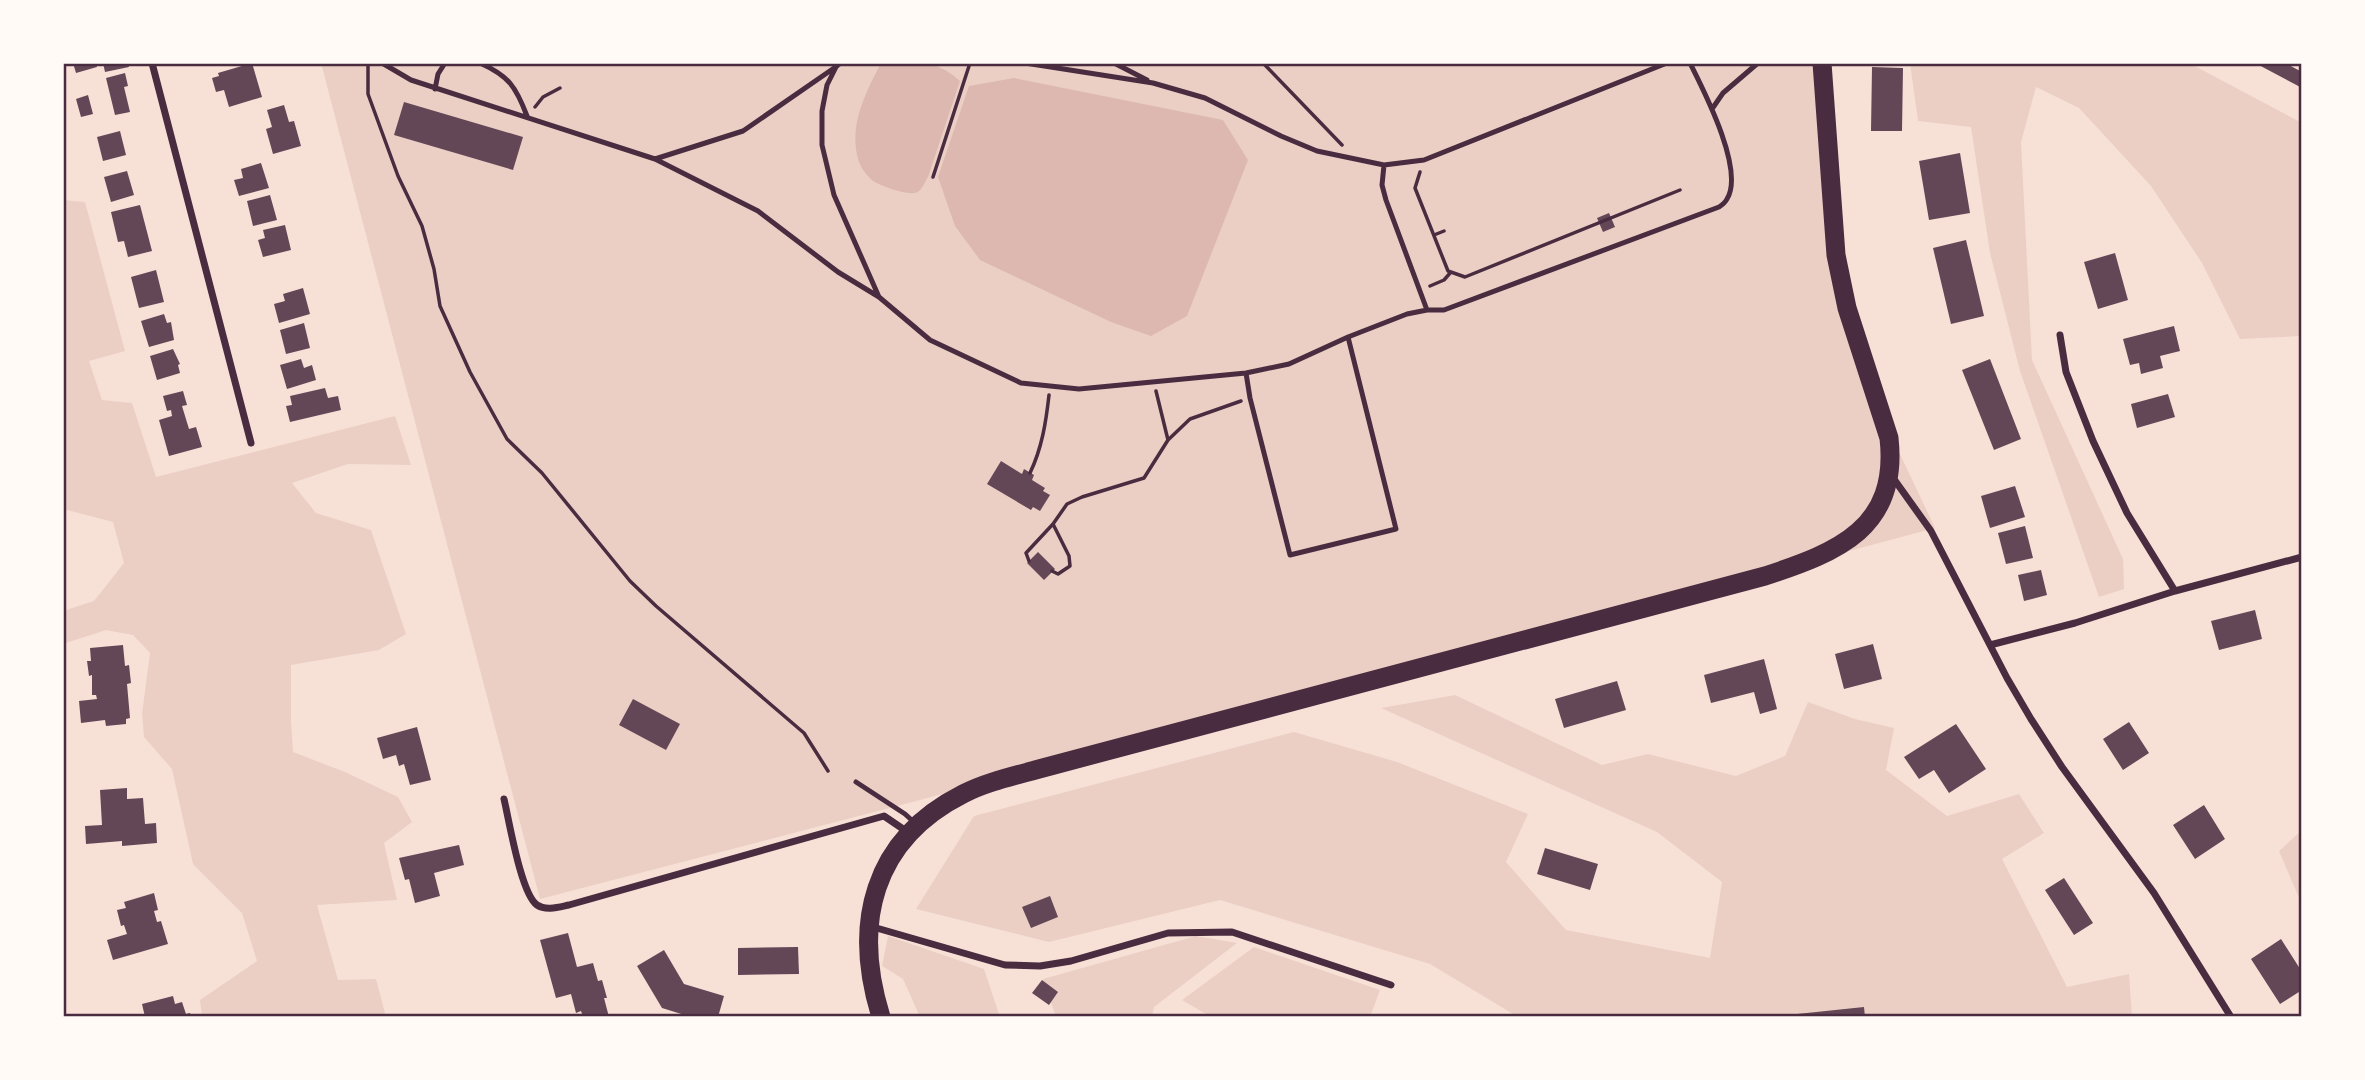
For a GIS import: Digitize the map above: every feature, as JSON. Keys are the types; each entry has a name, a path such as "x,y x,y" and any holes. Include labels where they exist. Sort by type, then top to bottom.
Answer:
{"highway":[{"path":"881,1017 874,995 868,953 869,925 880,877 887,861 913,828 944,804 987,784 1742,582 1810,561 1846,542 1865,525 1884,500 1891,475 1889,438 1847,308 1836,255 1822,63"}],"street":[{"path":"152,63 251,443"},
{"path":"2060,335 2066,372 2094,441 2127,513 2175,591"},
{"path":"1891,475 1931,531 2031,719 2062,767 2154,893 2231,1017"},
{"path":"1990,645 2076,623 2175,591 2298,558"},
{"path":"504,799 529,896 544,908 569,905 884,816 913,828"},
{"path":"869,925 1005,965 1040,966 1071,961 1168,933 1232,932 1391,985"}],"lane":[{"path":"382,63 411,80 435,89 527,116 655,159 758,211 838,272 879,298 930,340 1021,383 1079,388 1246,373 1289,363 1407,314 1444,310 1719,207 1727,199 1731,187 1732,167 1712,109 1690,63"},
{"path":"435,89 444,63"},
{"path":"480,63 509,80 519,93 527,116"},
{"path":"1025,63 1153,82 1205,98 1280,136 1317,150 1384,165 1424,160 1668,63"},
{"path":"1114,63 1153,82"},
{"path":"1712,109 1723,93 1758,63"},
{"path":"655,159 743,131 839,64"},
{"path":"839,64 827,85 822,111 822,145 834,195 879,298"},
{"path":"1384,165 1382,185 1386,200 1427,310"},
{"path":"1246,373 1290,555 1396,529 1348,337"},
{"path":"856,782 905,814 913,828"}],"path":[{"path":"368,63 368,94 394,165 422,226 434,269 440,306 470,372 507,439 542,473 630,581 804,733 828,771"},
{"path":"933,177 970,63"},
{"path":"1263,63 1341,143 1351,159"},
{"path":"543,97 560,88"},
{"path":"1424,160 1415,188 1448,271 1465,277 1545,242 1680,190"},
{"path":"1434,235 1444,231"},
{"path":"1420,290 1444,280 1451,272"},
{"path":"1030,472 1042,438 1050,386"},
{"path":"1156,388 1168,440"},
{"path":"1029,561 1026,553 1067,504 1092,493 1144,478 1168,440 1190,419 1250,398"},
{"path":"1052,571 1058,573 1066,570 1071,562 1053,524"}],"shaded area":[{"path":"321,63 1822,63 1831,199 1882,416 1935,528 540,899"},
{"path":"1910,63 2189,63 2302,123 2302,336 2240,339 2202,263 2151,186 2079,108 2036,87 2021,142 2032,360 2123,559 2124,589 2099,597 2020,371 1990,253 1971,127 1918,121"},
{"path":"928,64 943,69 960,81 928,177 915,193 896,190 873,181 858,159 856,134 860,110 880,65"},
{"path":"1014,78 1223,120 1248,160 1187,316 1151,336 1111,322 980,260 955,226 938,177 969,86"},
{"path":"63,200 85,202 125,351 89,361 102,400 132,403 156,477 395,416 411,465 348,464 292,483 316,513 371,530 406,634 379,650 291,665 293,752 345,772 398,797 412,822 384,843 397,900 317,905 338,980 376,979 386,1017 202,1017 200,1000 257,961 242,913 193,864 172,769 144,737 142,714 150,653 133,635 106,630 63,644 63,611 94,601 124,563 113,522 63,511"},
{"path":"1455,695 1602,765 1648,754 1736,776 1785,756 1808,702 1855,719 1894,728 1886,770 1947,816 2019,794 2044,833 2002,859 2067,987 2129,974 2132,1017 1518,1017 1430,964 1220,900 1049,942 916,909 974,816 1294,732 1397,762 1528,814 1506,862 1566,930 1710,958 1722,882 1657,832 1381,708"},
{"path":"2302,830 2302,905 2279,851"},
{"path":"888,936 984,969 1000,1017 920,1017 903,979 882,966"},
{"path":"1196,936 1237,943 1154,1007 1152,1017 1056,1017 1043,979"},
{"path":"1254,947 1380,990 1370,1017 1310,1014 1309,1017 1211,1017 1182,1000"}],"building":[{"path":"73,63 96,63 97,67 76,73"},
{"path":"103,63 128,63 129,67 105,72"},
{"path":"252,63 262,97 229,107 224,90 216,92 212,78 219,76 218,73"},
{"path":"2255,63 2285,63 2302,72 2302,88"},
{"path":"1872,67 1903,68 1902,131 1871,131"},
{"path":"125,73 128,86 124,87 130,112 115,115 106,78"},
{"path":"88,95 93,114 81,117 76,99"},
{"path":"404,102 523,137 513,170 394,135"},
{"path":"284,105 289,122 294,121 301,146 273,154 266,129 272,127 267,110"},
{"path":"120,131 126,155 103,161 97,137"},
{"path":"1960,153 1970,213 1929,220 1919,161"},
{"path":"261,163 269,188 239,196 234,180 243,178 241,169"},
{"path":"127,171 134,195 111,202 104,177"},
{"path":"270,195 277,220 253,226 247,201"},
{"path":"140,205 152,251 128,257 124,241 118,242 111,212"},
{"path":"1609,213 1615,227 1603,232 1597,218"},
{"path":"285,225 291,250 263,257 258,240 265,238 263,230"},
{"path":"1966,240 1984,316 1951,324 1933,248"},
{"path":"2115,253 2128,300 2098,309 2084,262"},
{"path":"156,270 164,302 139,308 131,277"},
{"path":"303,288 310,314 279,323 274,304 285,301 283,294"},
{"path":"164,314 167,323 171,322 174,340 149,347 141,321"},
{"path":"304,323 310,348 286,354 280,330"},
{"path":"2174,326 2180,351 2160,356 2163,368 2141,374 2139,363 2130,365 2123,339"},
{"path":"173,349 180,364 180,373 157,380 150,356"},
{"path":"301,359 304,368 312,365 316,380 287,389 280,365"},
{"path":"1990,359 2021,439 1994,450 1962,370"},
{"path":"325,388 328,398 338,396 341,410 290,422 286,406 292,405 290,396"},
{"path":"183,391 187,405 182,406 189,429 196,427 202,447 169,456 159,420 172,416 171,410 167,411 163,396"},
{"path":"2168,394 2175,417 2137,428 2131,404"},
{"path":"1001,461 1022,474 1024,469 1034,475 1032,480 1045,488 1043,491 1050,495 1040,511 1033,507 1031,510 987,484"},
{"path":"2015,486 2025,517 1990,528 1981,496"},
{"path":"2025,526 2033,558 2006,564 1998,533"},
{"path":"1038,552 1055,569 1044,580 1027,563"},
{"path":"2041,570 2047,595 2024,601 2018,575"},
{"path":"2255,610 2262,639 2219,650 2211,621"},
{"path":"1873,644 1882,679 1844,689 1835,654"},
{"path":"123,645 125,666 129,665 131,683 127,684 130,718 126,719 126,724 106,726 105,720 81,723 79,701 97,699 96,695 92,695 92,675 89,676 87,661 91,661 90,648"},
{"path":"1764,659 1777,709 1760,714 1754,692 1711,703 1704,675"},
{"path":"1617,681 1626,710 1564,728 1555,699"},
{"path":"633,699 680,724 666,750 619,725"},
{"path":"2129,722 2149,753 2123,770 2103,739"},
{"path":"1956,724 1986,769 1949,793 1934,770 1919,779 1904,757"},
{"path":"417,727 431,780 410,785 404,764 399,766 396,755 383,759 377,738"},
{"path":"127,788 127,799 143,798 145,824 156,823 157,843 122,846 122,841 86,844 85,826 102,825 100,790"},
{"path":"2204,805 2225,839 2195,859 2173,825"},
{"path":"459,845 464,865 434,873 440,896 415,903 409,879 405,880 399,858"},
{"path":"1545,848 1598,864 1590,890 1537,874"},
{"path":"2064,878 2093,923 2074,935 2045,890"},
{"path":"154,893 158,910 154,911 157,922 161,921 168,944 113,960 107,940 127,934 124,925 121,926 117,910 126,908 124,902"},
{"path":"1050,896 1058,917 1031,928 1022,907"},
{"path":"568,933 577,967 593,963 598,981 602,980 609,1017 583,1017 581,1011 576,1013 571,994 556,998 540,940"},
{"path":"2281,939 2302,972 2302,990 2280,1004 2251,959"},
{"path":"798,947 799,974 738,975 738,948"},
{"path":"664,950 684,984 724,996 718,1017 691,1017 662,1008 637,966"},
{"path":"1042,980 1058,992 1049,1005 1032,993"},
{"path":"173,996 175,1004 182,1002 186,1014 190,1013 191,1017 145,1017 142,1004"},
{"path":"1864,1007 1865,1017 1797,1017 1797,1014"}]}
